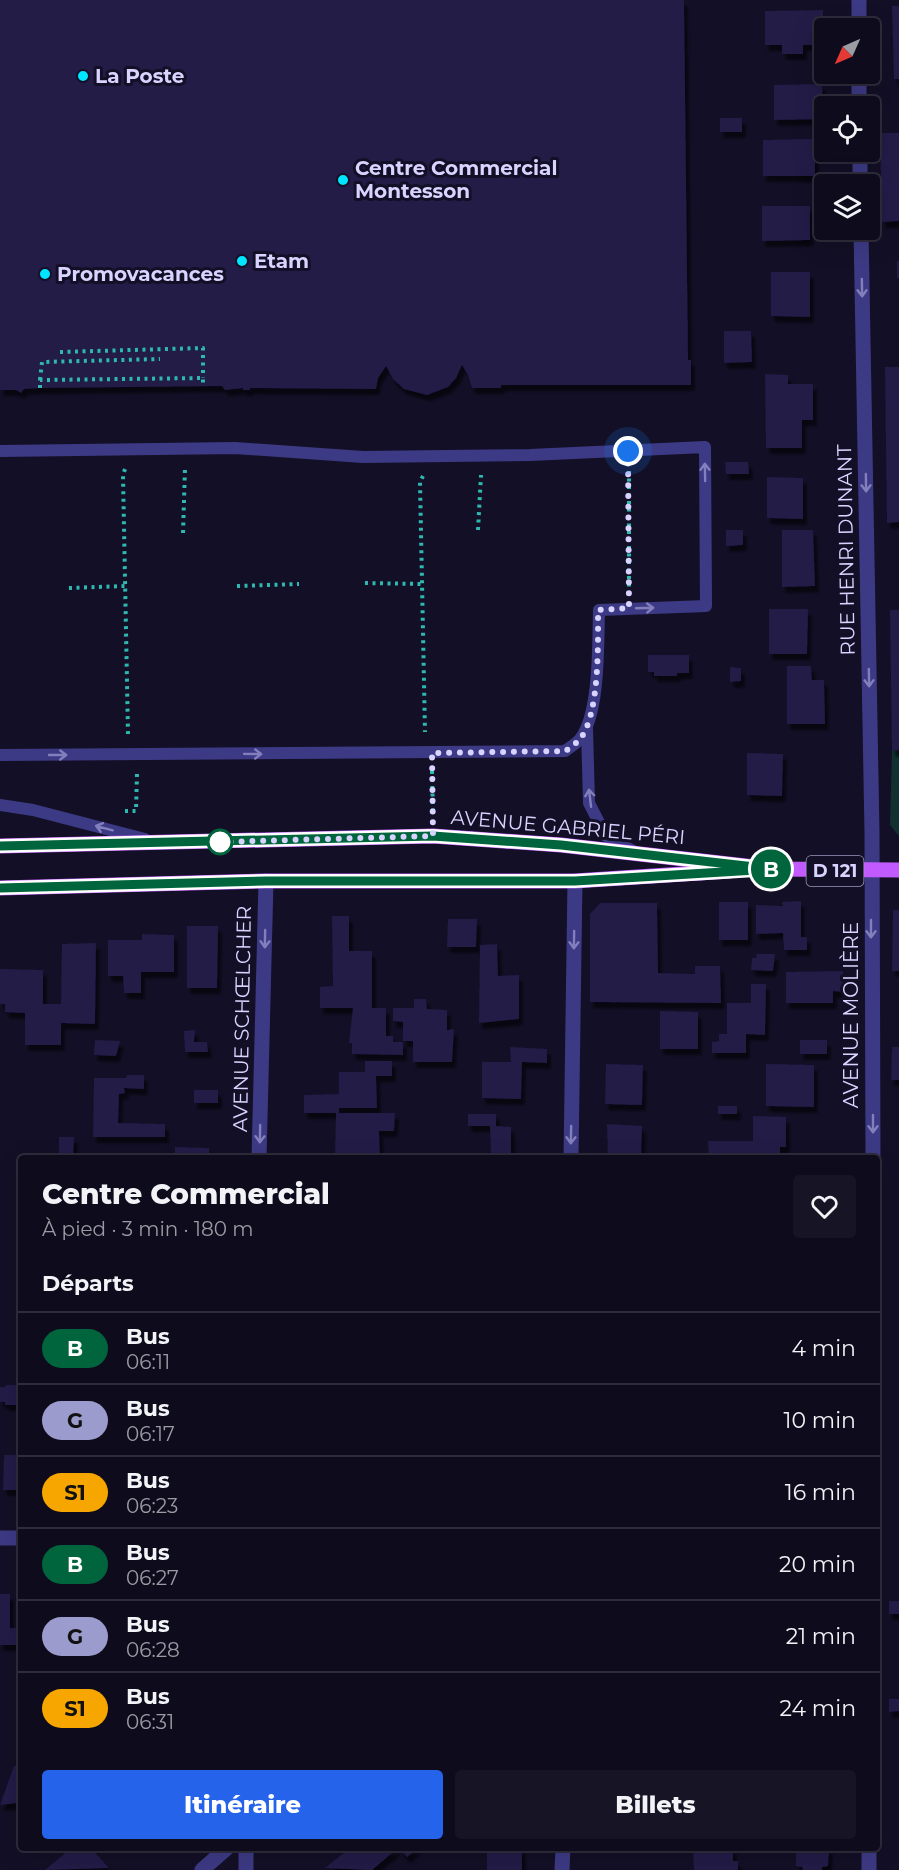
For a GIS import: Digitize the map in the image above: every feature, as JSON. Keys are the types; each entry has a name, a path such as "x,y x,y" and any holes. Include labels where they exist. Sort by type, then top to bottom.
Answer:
{"main road":[{"name":"AVENUE GABRIEL PÉRI","path":"0,846 433,836 638,854 772,869"},
{"name":"AVENUE GABRIEL PÉRI","path":"0,888 266,881 575,881 772,869 899,870"}],"street":[{"path":"859,0 859,18"},
{"name":"RUE HENRI DUNANT","path":"861,240 871,871"},
{"name":"AVENUE MOLIÈRE","path":"871,871 873,1155"},
{"name":"AVENUE SCHŒLCHER","path":"259,1155 266,881"},
{"path":"571,1155 575,881"},
{"path":"0,1538 18,1538"},
{"path":"202,1870 224,1851"},
{"path":"246,1851 246,1870"},
{"path":"562,1870 563,1851"},
{"path":"869,1851 869,1870"}],"lane":[{"path":"0,451 235,448 363,457 430,457 705,447 706,606 598,610 598,669 587,725 589,803 606,836 638,854"},
{"path":"0,755 137,756 566,751 580,740 587,725"},
{"path":"0,805 33,810 161,843"}],"path":[{"path":"60,352 203,348 203,387"},
{"path":"40,388 42,362 160,359"},
{"path":"40,380 203,378"},
{"path":"133,451 123,475 127,731 137,756 136,811"},
{"path":"628,451 629,608"},
{"path":"430,457 420,482 424,727 432,753 433,836"},
{"path":"183,533 185,467"},
{"path":"478,530 480,490"},
{"path":"365,583 422,584"},
{"path":"237,586 299,584"},
{"path":"69,588 125,586"}],"green space":[{"path":"899,750 899,836 890,825 892,751"}],"building":[{"name":"Centre Commercial Montesson","path":"0,0 684,0 688,360 691,360 691,385 501,385 501,388 472,388 462,365 456,378 448,387 427,395 404,389 393,379 386,366 378,378 376,389 250,388 250,390 243,390 243,388 225,390 222,386 40,388 24,389 21,393 16,390 0,390"},
{"path":"892,6 899,6 899,79 894,79"},
{"path":"823,10 823,18 814,18 814,45 803,45 803,54 782,54 782,45 765,45 765,11"},
{"path":"822,84 822,96 814,96 814,119 774,120 774,85"},
{"path":"720,118 742,118 742,132 720,132"},
{"path":"880,133 899,133 899,221 882,222"},
{"path":"814,139 814,176 763,176 763,140"},
{"path":"762,206 810,206 810,240 762,241"},
{"path":"897,261 899,261 899,278 897,278"},
{"path":"771,272 810,272 810,317 771,316"},
{"path":"724,331 751,331 752,362 724,363"},
{"path":"885,367 899,367 899,522 887,523"},
{"path":"765,374 788,375 788,384 813,384 813,420 802,420 802,448 766,448"},
{"path":"725,462 748,462 749,474 726,474"},
{"path":"767,477 803,478 803,519 767,518"},
{"path":"726,530 743,530 743,545 726,546"},
{"path":"782,530 813,530 815,586 782,587"},
{"path":"769,609 808,609 807,654 769,654"},
{"path":"890,610 899,610 899,750 892,751"},
{"path":"648,655 689,655 689,673 677,673 677,676 654,676 654,672 648,672"},
{"path":"787,666 811,666 812,680 824,680 825,724 787,724"},
{"path":"730,667 741,668 741,681 730,682"},
{"path":"747,753 783,754 782,796 747,795"},
{"path":"801,901 801,937 807,937 807,950 784,950 783,933 756,934 756,905 783,906 782,902"},
{"path":"719,902 748,902 748,940 719,940"},
{"path":"600,903 657,903 658,973 695,974 695,966 720,966 721,1003 590,1002 590,914"},
{"path":"893,910 899,910 899,971 892,971"},
{"path":"332,916 349,916 349,951 372,951 372,1008 386,1008 386,1036 393,1036 393,1042 403,1042 403,1055 352,1054 352,1043 349,1043 353,1008 320,1008 320,987 333,986"},
{"path":"448,919 477,919 476,947 447,947"},
{"path":"187,926 218,926 217,988 187,988"},
{"path":"142,934 174,935 174,972 141,972 141,993 124,993 123,976 108,976 108,940 142,940"},
{"path":"96,943 95,1024 61,1023 61,1045 25,1045 25,1013 5,1012 5,1004 0,1004 0,969 43,970 43,1004 61,1004 62,944"},
{"path":"497,944 498,976 519,975 519,1019 479,1023 480,945"},
{"path":"756,954 775,954 773,971 751,970 752,958 757,958"},
{"path":"843,971 843,992 833,991 833,1003 786,1003 786,972"},
{"path":"751,984 766,984 765,1035 746,1034 746,1053 712,1053 712,1042 719,1041 719,1034 727,1034 727,1003 751,1003"},
{"path":"414,999 426,999 427,1009 447,1010 447,1030 454,1029 452,1062 413,1062 413,1041 403,1041 403,1022 393,1021 393,1008 414,1008"},
{"path":"660,1011 698,1012 698,1049 660,1049"},
{"path":"195,1030 194,1042 207,1042 208,1052 185,1052 184,1031"},
{"path":"95,1040 120,1041 116,1056 94,1055"},
{"path":"800,1040 827,1040 827,1054 800,1054"},
{"path":"510,1047 547,1049 547,1063 522,1062 521,1099 482,1098 482,1062 511,1062"},
{"path":"892,1047 899,1047 899,1080 891,1080"},
{"path":"365,1061 392,1061 392,1076 376,1076 377,1108 339,1108 339,1113 395,1113 394,1131 379,1131 380,1155 335,1155 336,1113 304,1113 304,1095 339,1094 339,1072 365,1072"},
{"path":"606,1064 643,1065 642,1105 605,1104"},
{"path":"766,1064 814,1065 814,1107 766,1106"},
{"path":"127,1075 144,1075 144,1089 124,1088 125,1093 119,1094 118,1123 165,1124 165,1137 93,1137 94,1078 126,1078"},
{"path":"194,1090 218,1090 218,1103 194,1103"},
{"path":"718,1106 737,1106 737,1114 718,1114"},
{"path":"468,1114 496,1114 496,1126 511,1127 511,1155 491,1154 490,1126 468,1126"},
{"path":"753,1116 786,1117 786,1147 780,1147 780,1155 709,1155 708,1141 753,1141"},
{"path":"607,1124 642,1126 641,1155 608,1155"},
{"path":"59,1137 74,1137 73,1155 59,1155"},
{"path":"175,1147 209,1148 209,1155 175,1155"},
{"path":"6,1385 18,1385 18,1405 5,1405 5,1402 0,1402 0,1387"},
{"path":"4,1455 18,1455 18,1490 3,1490"},
{"path":"0,1594 10,1594 10,1628 18,1628 18,1645 0,1645"},
{"path":"889,1601 899,1601 899,1614 889,1614"},
{"path":"889,1699 899,1699 899,1711 889,1712"},
{"path":"14,1766 18,1766 18,1804 0,1805"},
{"path":"68,1851 94,1851 109,1868 45,1870"},
{"path":"346,1851 394,1851 372,1870 325,1868"},
{"path":"402,1851 414,1851 407,1857"},
{"path":"487,1851 522,1851 522,1870 487,1870"},
{"path":"693,1851 733,1851 733,1861 738,1861 738,1870 694,1870"},
{"path":"796,1851 829,1851 828,1866 822,1867 822,1870 803,1870 802,1867 796,1866"}],"bus line":[{"name":"B","path":"0,846 433,836 561,845 772,869 575,881 266,881 0,888"}],"place":[{"name":"La Poste","path":"83,76"},
{"name":"Centre Commercial Montesson","path":"343,180"},
{"name":"Etam","path":"242,261"},
{"name":"Promovacances","path":"45,274"}],"route":[{"path":"220,842 433,836 432,753 566,751 580,740 587,725 598,669 598,610 629,608 628,451"}]}
